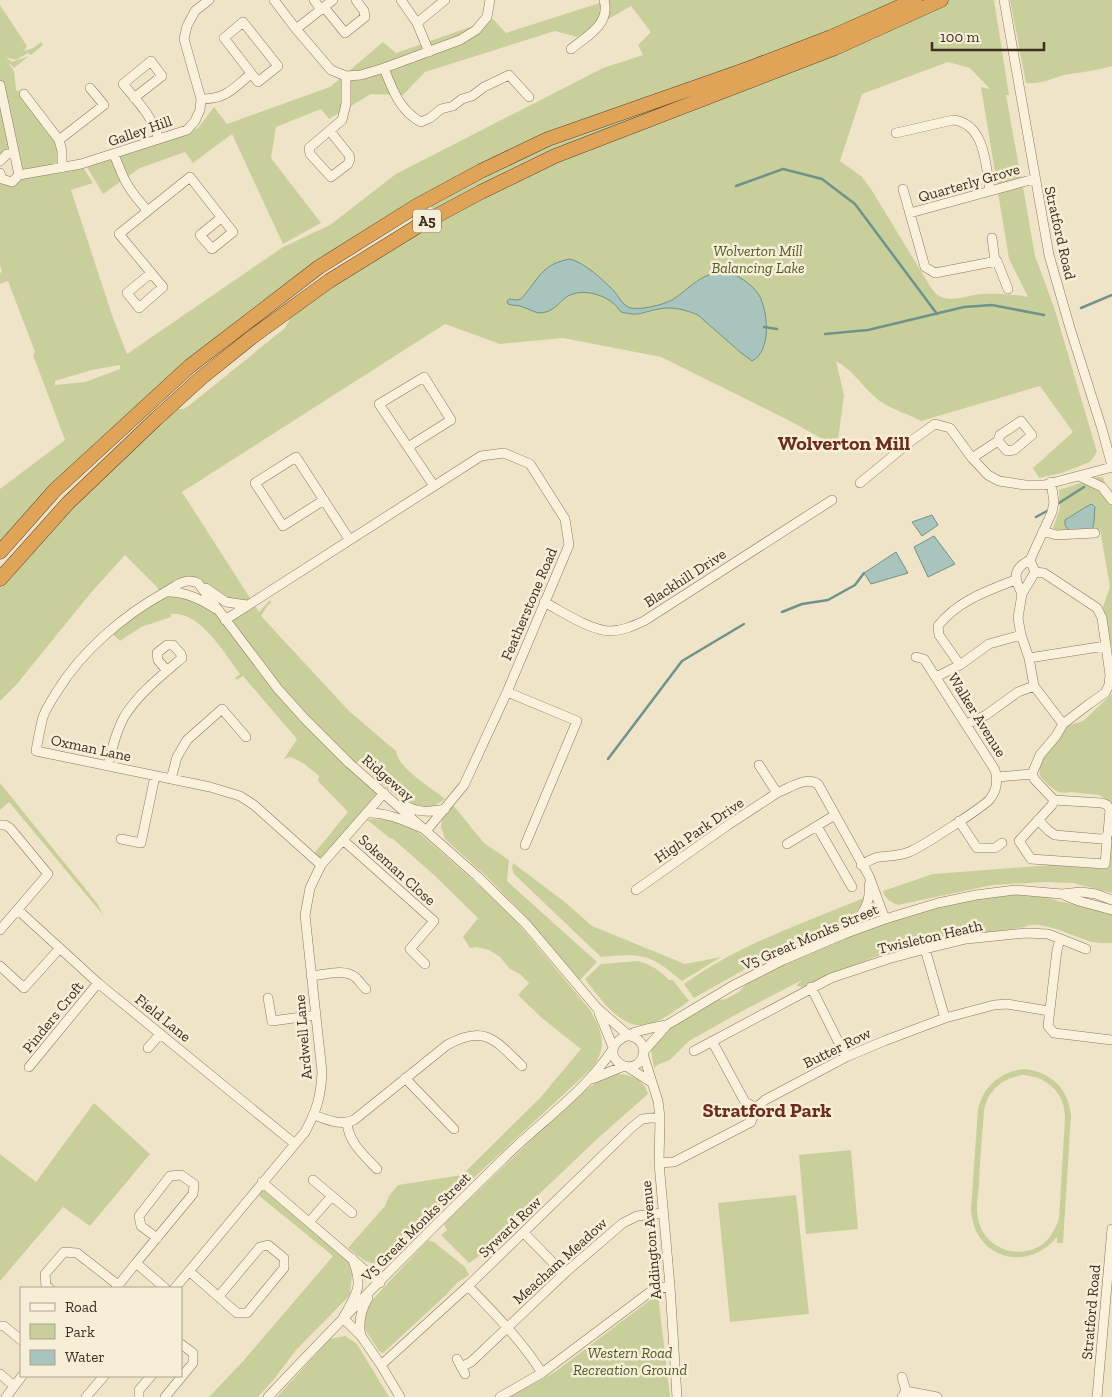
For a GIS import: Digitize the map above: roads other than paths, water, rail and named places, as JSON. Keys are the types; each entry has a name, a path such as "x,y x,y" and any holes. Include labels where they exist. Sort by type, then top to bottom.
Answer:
{"highway":[{"name":"A5","path":"0,552 55,490 190,366 319,267 418,205 481,170 548,139 750,68 831,37 915,0"},
{"name":"A5","path":"0,579 68,503 194,384 252,337 353,266 481,192 555,156 836,48 941,0"}],"street":[{"path":"209,0 195,11 187,26 184,39 201,99 216,99 223,96 252,74"},
{"path":"274,0 331,70 346,76 361,75 384,68 460,40 476,30 487,17 490,0"},
{"path":"314,0 345,33 365,17 364,11 356,0"},
{"path":"296,29 333,0"},
{"path":"401,0 417,23 428,52"},
{"path":"417,23 445,0"},
{"path":"571,50 601,25 605,17 604,0"},
{"name":"Stratford Road","path":"1004,0 1034,179 1049,255 1112,466"},
{"path":"242,22 278,66 258,82 252,74 224,38 242,22"},
{"path":"384,68 398,101 412,117 421,122 430,118 441,109 453,106 462,99 472,96 484,87 509,75 529,97"},
{"path":"330,131 349,155 350,159 348,164 331,178 310,154 309,148 342,120 346,104 346,76"},
{"path":"0,85 4,101 3,116 19,175"},
{"path":"60,140 104,105 90,88"},
{"path":"24,94 60,140 62,168"},
{"path":"134,98 150,117 159,139"},
{"name":"Galley Hill","path":"0,174 2,179 12,182 19,175 62,168 114,154 187,130 198,116 201,99"},
{"path":"896,133 953,120 962,121 972,129 981,143 990,191"},
{"path":"0,161 7,154 14,153"},
{"path":"114,154 123,179 130,191 147,210"},
{"path":"151,273 119,234 147,210 190,178 221,218"},
{"name":"Quarterly Grove","path":"910,213 1034,179"},
{"name":"Quarterly Grove","path":"903,190 925,267 935,273 995,261"},
{"path":"992,238 995,261 997,261 1008,289"},
{"path":"408,447 451,420 424,377 379,404 434,486"},
{"path":"860,483 935,424 950,428 972,458 988,475 999,481 1025,485 1044,485 1112,466"},
{"path":"972,458 998,441"},
{"name":"Featherstone Road","path":"225,620 481,456 504,453 530,464 565,519 569,545 507,692 464,785 446,809 426,830"},
{"path":"324,500 283,526 255,483 296,457 324,500 349,539"},
{"path":"1079,476 1102,487 1112,500"},
{"path":"1022,594 1015,580 1016,572 1021,564 1030,560 1052,512 1054,502 1051,482"},
{"name":"Blackhill Drive","path":"544,602 597,629 610,631 631,627 644,621 832,500"},
{"path":"1043,531 1056,535 1095,533"},
{"path":"1030,560 1035,572"},
{"path":"1035,572 1022,594 1018,618 1021,635 1029,658 1034,686 1063,724"},
{"path":"1035,572 1044,573 1097,608 1102,618 1110,675 1109,685 1105,693 1063,724 1056,736 1040,755 1032,774 1035,780 1054,800 1102,803 1107,805 1110,810 1105,864 1031,859 1020,841 1052,806 1054,800"},
{"path":"166,592 190,580 226,602 247,605"},
{"path":"960,665 939,635 938,626 946,615 976,596 1015,580"},
{"name":"Ridgeway","path":"201,585 225,620 278,689 305,719 349,763 477,876 526,924 597,1008 629,1036"},
{"path":"166,592 188,595 218,610"},
{"name":"Oxman Lane","path":"166,592 140,607 109,631 59,688 43,716 36,751 210,787 232,794 254,805 321,865"},
{"path":"936,677 960,665 989,644 1021,635"},
{"path":"1029,658 1105,646"},
{"name":"Walker Avenue","path":"861,865 877,857 894,856 911,851 990,800 995,790 997,777 995,770 924,659 916,658"},
{"path":"108,766 124,717 140,697 167,671"},
{"path":"967,724 986,715 1018,692 1034,686"},
{"path":"507,692 577,721 525,845"},
{"path":"171,779 177,757 187,740 222,709 246,737"},
{"path":"759,765 778,793"},
{"path":"997,777 1032,774"},
{"path":"121,839 141,842 155,776"},
{"name":"High Park Drive","path":"636,890 728,825 778,793 806,780 814,781 818,784 868,876 885,919"},
{"path":"384,793 412,810 429,812 446,809"},
{"name":"Ardwell Lane","path":"176,1287 305,1132 314,1115 321,1094 322,1072 310,976 305,915 310,888 321,865 384,793"},
{"path":"367,814 380,813 398,818 426,830"},
{"path":"787,844 835,815"},
{"path":"1038,820 1049,831 1056,834 1106,838"},
{"path":"959,821 978,848 995,848 1002,843"},
{"path":"0,825 10,828 48,874 0,930"},
{"path":"817,826 852,887"},
{"name":"Sokeman Close","path":"343,840 438,921 410,949 425,964"},
{"path":"844,934 865,911 870,896 868,876"},
{"name":"V5 Great Monks Street","path":"644,1052 667,1025 706,1001 783,960 885,919 938,903 976,895 1015,890 1062,894 1081,892 1096,894 1112,900"},
{"name":"V5 Great Monks Street","path":"1062,894 1078,902 1112,910"},
{"name":"Field Lane","path":"18,910 98,983 295,1144"},
{"name":"Twisleton Heath","path":"694,1051 811,987 839,976 925,949 966,940 1026,933 1048,934 1086,949"},
{"path":"1060,940 1057,950 1048,1026 1054,1033 1112,1040"},
{"path":"0,966 24,988 60,948"},
{"path":"925,949 945,1018"},
{"path":"310,976 346,972 357,978 366,989"},
{"name":"Pinders Croft","path":"29,1068 98,983"},
{"path":"811,987 846,1058"},
{"path":"268,998 272,1025 316,1015"},
{"name":"Butter Row","path":"659,1163 674,1162 750,1122 756,1108 765,1100 846,1058 884,1041 945,1018 994,1005 1007,1004 1049,1012"},
{"name":"Ridgeway","path":"597,1008 613,1048"},
{"name":"V5 Great Monks Street","path":"629,1036 667,1025"},
{"path":"148,1048 160,1034"},
{"path":"314,1115 333,1122 347,1123 354,1120 447,1045 462,1037 478,1035 494,1039 522,1066"},
{"path":"625,1066 635,1065 642,1058 644,1052 641,1042 634,1037 629,1036 619,1039 613,1048 617,1061 625,1066 651,1082"},
{"path":"712,1041 746,1102 756,1108"},
{"name":"V5 Great Monks Street","path":"268,1397 343,1318 505,1156 588,1081 613,1048"},
{"name":"Addington Avenue","path":"644,1052 651,1082 658,1100 660,1117 659,1163 662,1213 670,1286 677,1397"},
{"name":"V5 Great Monks Street","path":"588,1081 625,1066"},
{"path":"405,1078 454,1128"},
{"name":"Syward Row","path":"381,1365 468,1286 632,1128 642,1120 660,1117"},
{"path":"347,1123 348,1132 353,1142 378,1169"},
{"path":"48,1287 45,1274 64,1252 77,1253 117,1287 194,1194 194,1184 182,1175 170,1176 139,1216 141,1226 157,1238"},
{"path":"313,1180 352,1213"},
{"path":"262,1182 380,1283"},
{"path":"310,1222 332,1196"},
{"name":"Meacham Meadow","path":"461,1367 471,1362 564,1274 623,1223 637,1216 662,1213"},
{"name":"Stratford Road","path":"1097,1397 1108,1318 1112,1229"},
{"path":"524,1233 564,1274"},
{"path":"189,1271 237,1313 247,1313 284,1268 284,1258 268,1245 260,1247 219,1296"},
{"path":"352,1258 359,1275 358,1290 343,1318 361,1336 400,1397"},
{"path":"136,1263 164,1287"},
{"path":"468,1286 532,1356 542,1373"},
{"path":"500,1397 542,1373 654,1289 670,1286"},
{"path":"361,1336 359,1328 364,1306 373,1290"},
{"path":"0,1326 4,1326 20,1339"},
{"path":"182,1345 193,1354 193,1362 182,1376"},
{"path":"0,1374 14,1386"},
{"path":"6,1397 21,1377"},
{"path":"86,1397 103,1377"},
{"path":"139,1397 139,1390 150,1377"},
{"path":"165,1397 181,1377"},
{"path":"902,1377 904,1394 937,1397"}],"water":[{"path":"570,259 582,264 599,276 625,305 631,308 652,307 663,304 710,274 725,272 734,275 753,287 762,302 766,320 763,349 752,361 698,315 674,308 637,314 621,312 611,301 590,293 575,293 568,296 553,309 543,313 508,304 507,301 510,299 521,299 546,269 560,261"},
{"path":"1092,504 1095,507 1092,530 1069,531 1065,525 1065,520"},
{"path":"932,515 938,525 922,536 912,522"},
{"path":"934,536 955,564 928,577 914,547"},
{"path":"896,552 908,573 871,584 864,573"}],"waterway":[{"path":"736,186 783,169 822,179 855,204 937,314"},
{"path":"1081,308 1112,295"},
{"path":"825,334 868,330 964,307 992,305 1044,315"},
{"path":"764,327 777,329"},
{"path":"1059,503 1084,487"},
{"path":"1036,517 1047,511"},
{"path":"782,612 802,604 828,600 855,585 864,573"},
{"path":"608,759 682,661 744,624"}],"district":[{"name":"Wolverton Mill","path":"844,443"},
{"name":"Stratford Park","path":"767,1110"}],"park label":[{"name":"Wolverton Mill Balancing Lake","path":"758,260"},
{"name":"Western Road Recreation Ground","path":"630,1362"}]}
